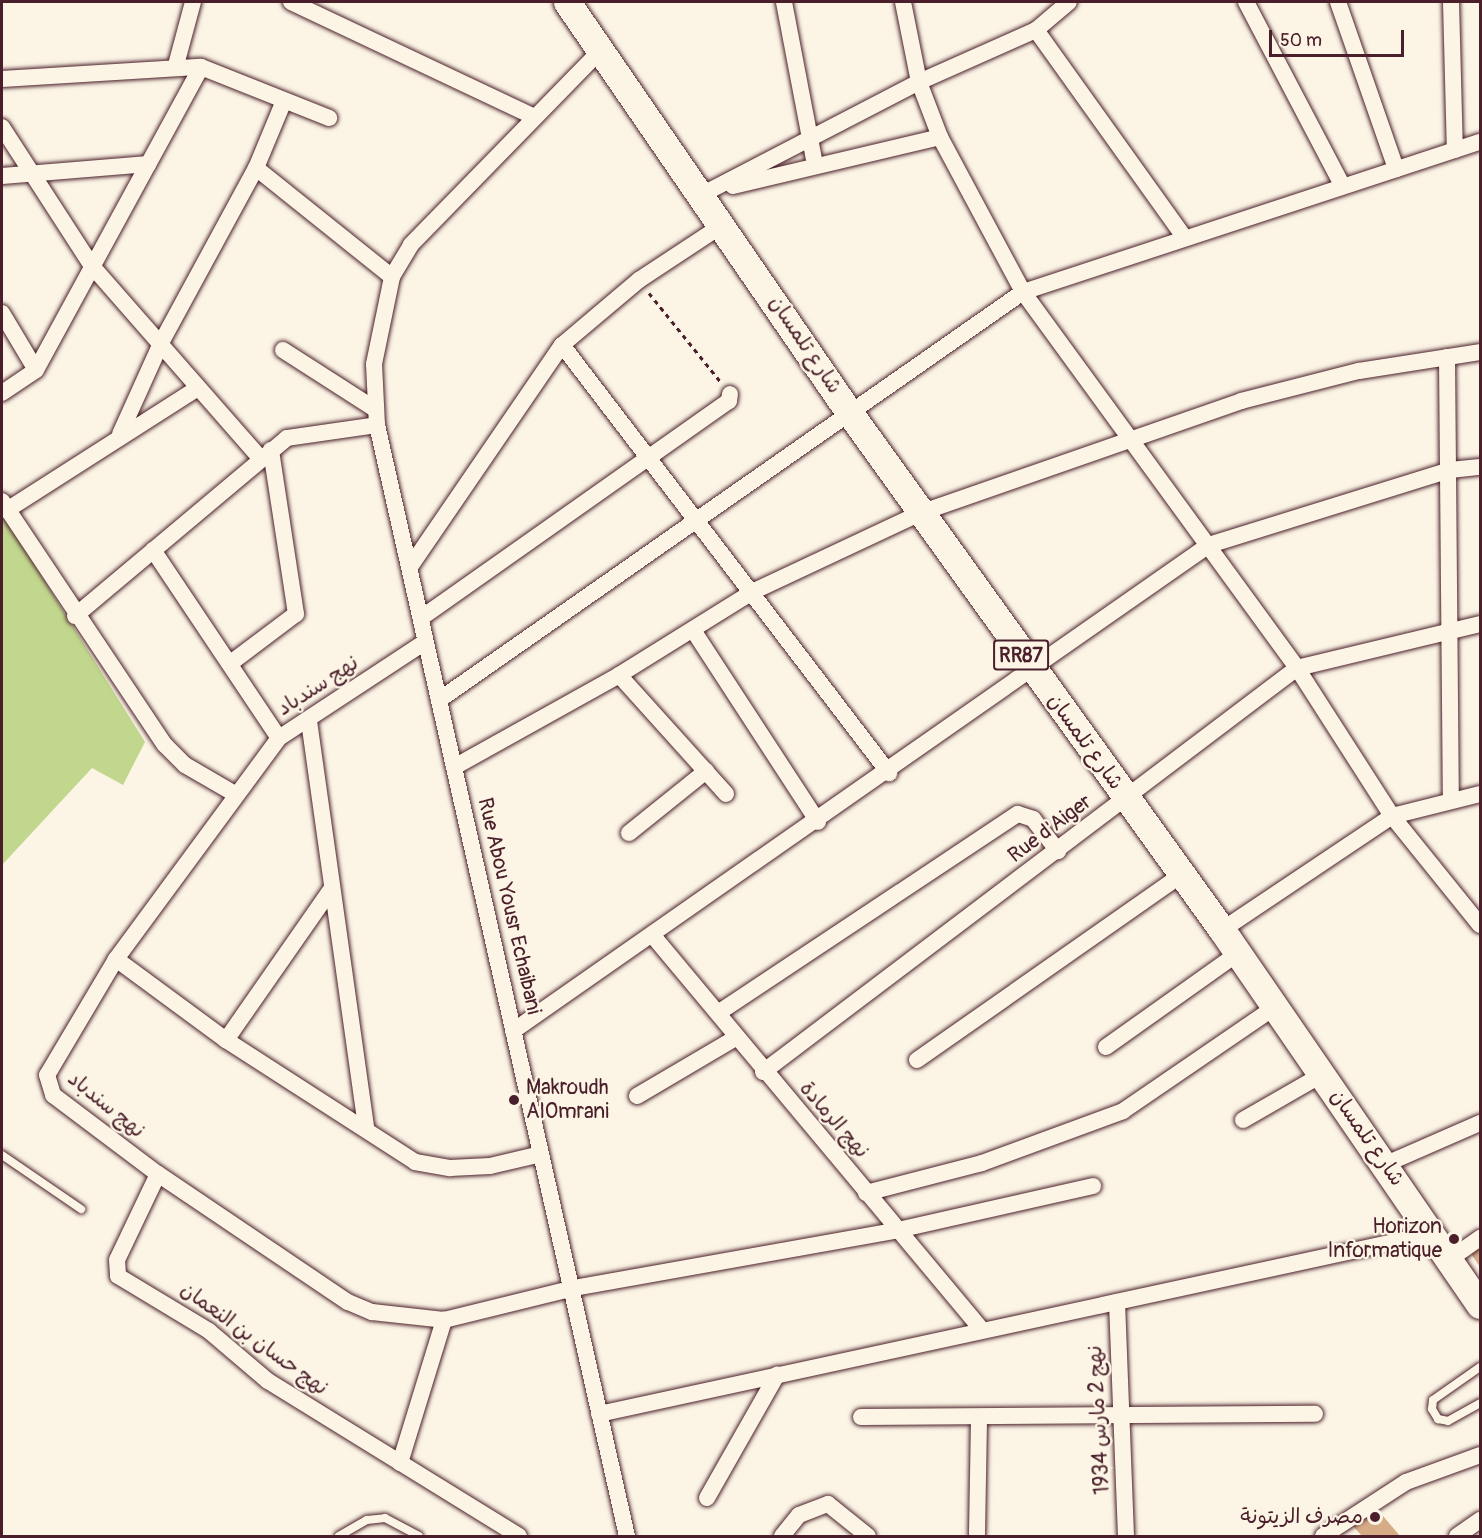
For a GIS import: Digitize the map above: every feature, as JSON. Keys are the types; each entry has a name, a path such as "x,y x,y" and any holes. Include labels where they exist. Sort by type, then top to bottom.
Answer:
{"main road":[{"name":"شارع تلمسان","path":"567,2 724,224 849,412 923,512 1032,670 1222,930 1386,1164 1480,1305"}],"street":[{"path":"176,65 193,2"},
{"path":"291,2 532,116"},
{"path":"784,2 808,140 815,165"},
{"path":"903,2 919,82 940,137 1023,292 1134,438 1297,668 1392,816 1480,925"},
{"path":"703,194 919,82 1036,30 1069,2"},
{"path":"1246,2 1342,185"},
{"path":"1338,2 1396,169"},
{"path":"1451,2 1455,150"},
{"path":"1036,30 1184,237"},
{"name":"Rue Abou Yousr Echaibani","path":"599,1414 574,1288 541,1154 425,642 412,564 376,417 376,332 392,277 411,245 532,116 600,51"},
{"path":"2,79 176,65 201,67 283,103 329,118"},
{"path":"2,393 36,370 201,67"},
{"path":"120,434 162,342 256,168 283,103"},
{"path":"2,128 92,266 162,342 198,388 265,453 296,614 232,662"},
{"path":"703,194 815,165 940,137"},
{"path":"439,700 696,523 849,412 1023,292 1342,185 1480,142"},
{"path":"2,176 148,164"},
{"path":"256,168 392,277"},
{"path":"412,564 562,345 639,280 724,224"},
{"path":"2,313 36,370"},
{"path":"562,345 696,523 754,591 889,773"},
{"path":"284,350 376,417"},
{"path":"454,767 619,675 754,591 923,512 1241,401 1359,371 1480,352"},
{"path":"1447,357 1450,470 1451,797"},
{"path":"198,388 4,506 75,616 165,745 185,765 235,794"},
{"path":"421,618 650,459 729,401 730,394"},
{"path":"75,616 265,453 301,433 376,417"},
{"path":"513,1030 654,937 1209,545 1450,470 1480,467"},
{"path":"153,550 232,662 279,738"},
{"name":"Rue d'Aiger","path":"763,1072 1127,800 1297,668 1450,628 1480,624"},
{"path":"693,630 818,822"},
{"name":"نهج سندباد","path":"425,642 309,721 279,738 235,794 116,959 46,1082 53,1095 158,1174 348,1302 372,1312 444,1320 574,1288 898,1230 1093,1186"},
{"path":"619,675 726,794"},
{"path":"309,721 330,891 366,1129"},
{"path":"629,833 705,771"},
{"path":"1222,930 1392,816 1451,797 1480,794"},
{"path":"718,1013 1018,814 1033,819 1058,851"},
{"path":"916,1060 1181,875"},
{"path":"226,1040 330,891"},
{"name":"نهج الرمادة","path":"654,937 718,1013 763,1072 982,1330"},
{"path":"1106,1047 1238,954"},
{"path":"116,959 226,1040 415,1162 450,1168 541,1154"},
{"path":"866,1193 982,1163 1123,1111 1275,1007"},
{"path":"637,1096 737,1037"},
{"path":"1243,1120 1323,1074"},
{"path":"1386,1164 1480,1123"},
{"name":"نهج حسان بن النعمان","path":"158,1174 117,1260 118,1275 208,1331 268,1381 519,1536"},
{"path":"627,1536 599,1414 1431,1234"},
{"path":"1450,1260 1480,1238"},
{"name":"نهج 2 مارس 1934","path":"1117,1302 1126,1536"},
{"path":"400,1463 444,1320"},
{"path":"707,1498 777,1375"},
{"path":"861,1417 1120,1418 1315,1414"},
{"path":"977,1534 979,1417"},
{"path":"1323,1536 1406,1482 1480,1455"},
{"path":"782,1536 800,1515 828,1504 868,1536"},
{"path":"1457,1536 1480,1520"}],"lane":[{"path":"2,1155 81,1209"},
{"path":"1480,1367 1433,1400 1432,1409 1438,1419 1448,1421 1480,1403"},
{"path":"339,1536 367,1520 385,1518 419,1536"}],"path":[{"path":"639,280 730,394"}],"green space":[{"path":"2,513 145,742 123,785 92,768 2,865"}],"building":[{"path":"1480,1242 1480,1267 1468,1249"},
{"name":"مصرف الزيتونة","path":"1378,1510 1400,1536 1362,1536 1352,1525"}],"place":[{"name":"Makroudh AlOmrani","path":"514,1100"},
{"name":"Horizon Informatique","path":"1454,1239"},
{"name":"مصرف الزيتونة","path":"1375,1517"}]}
